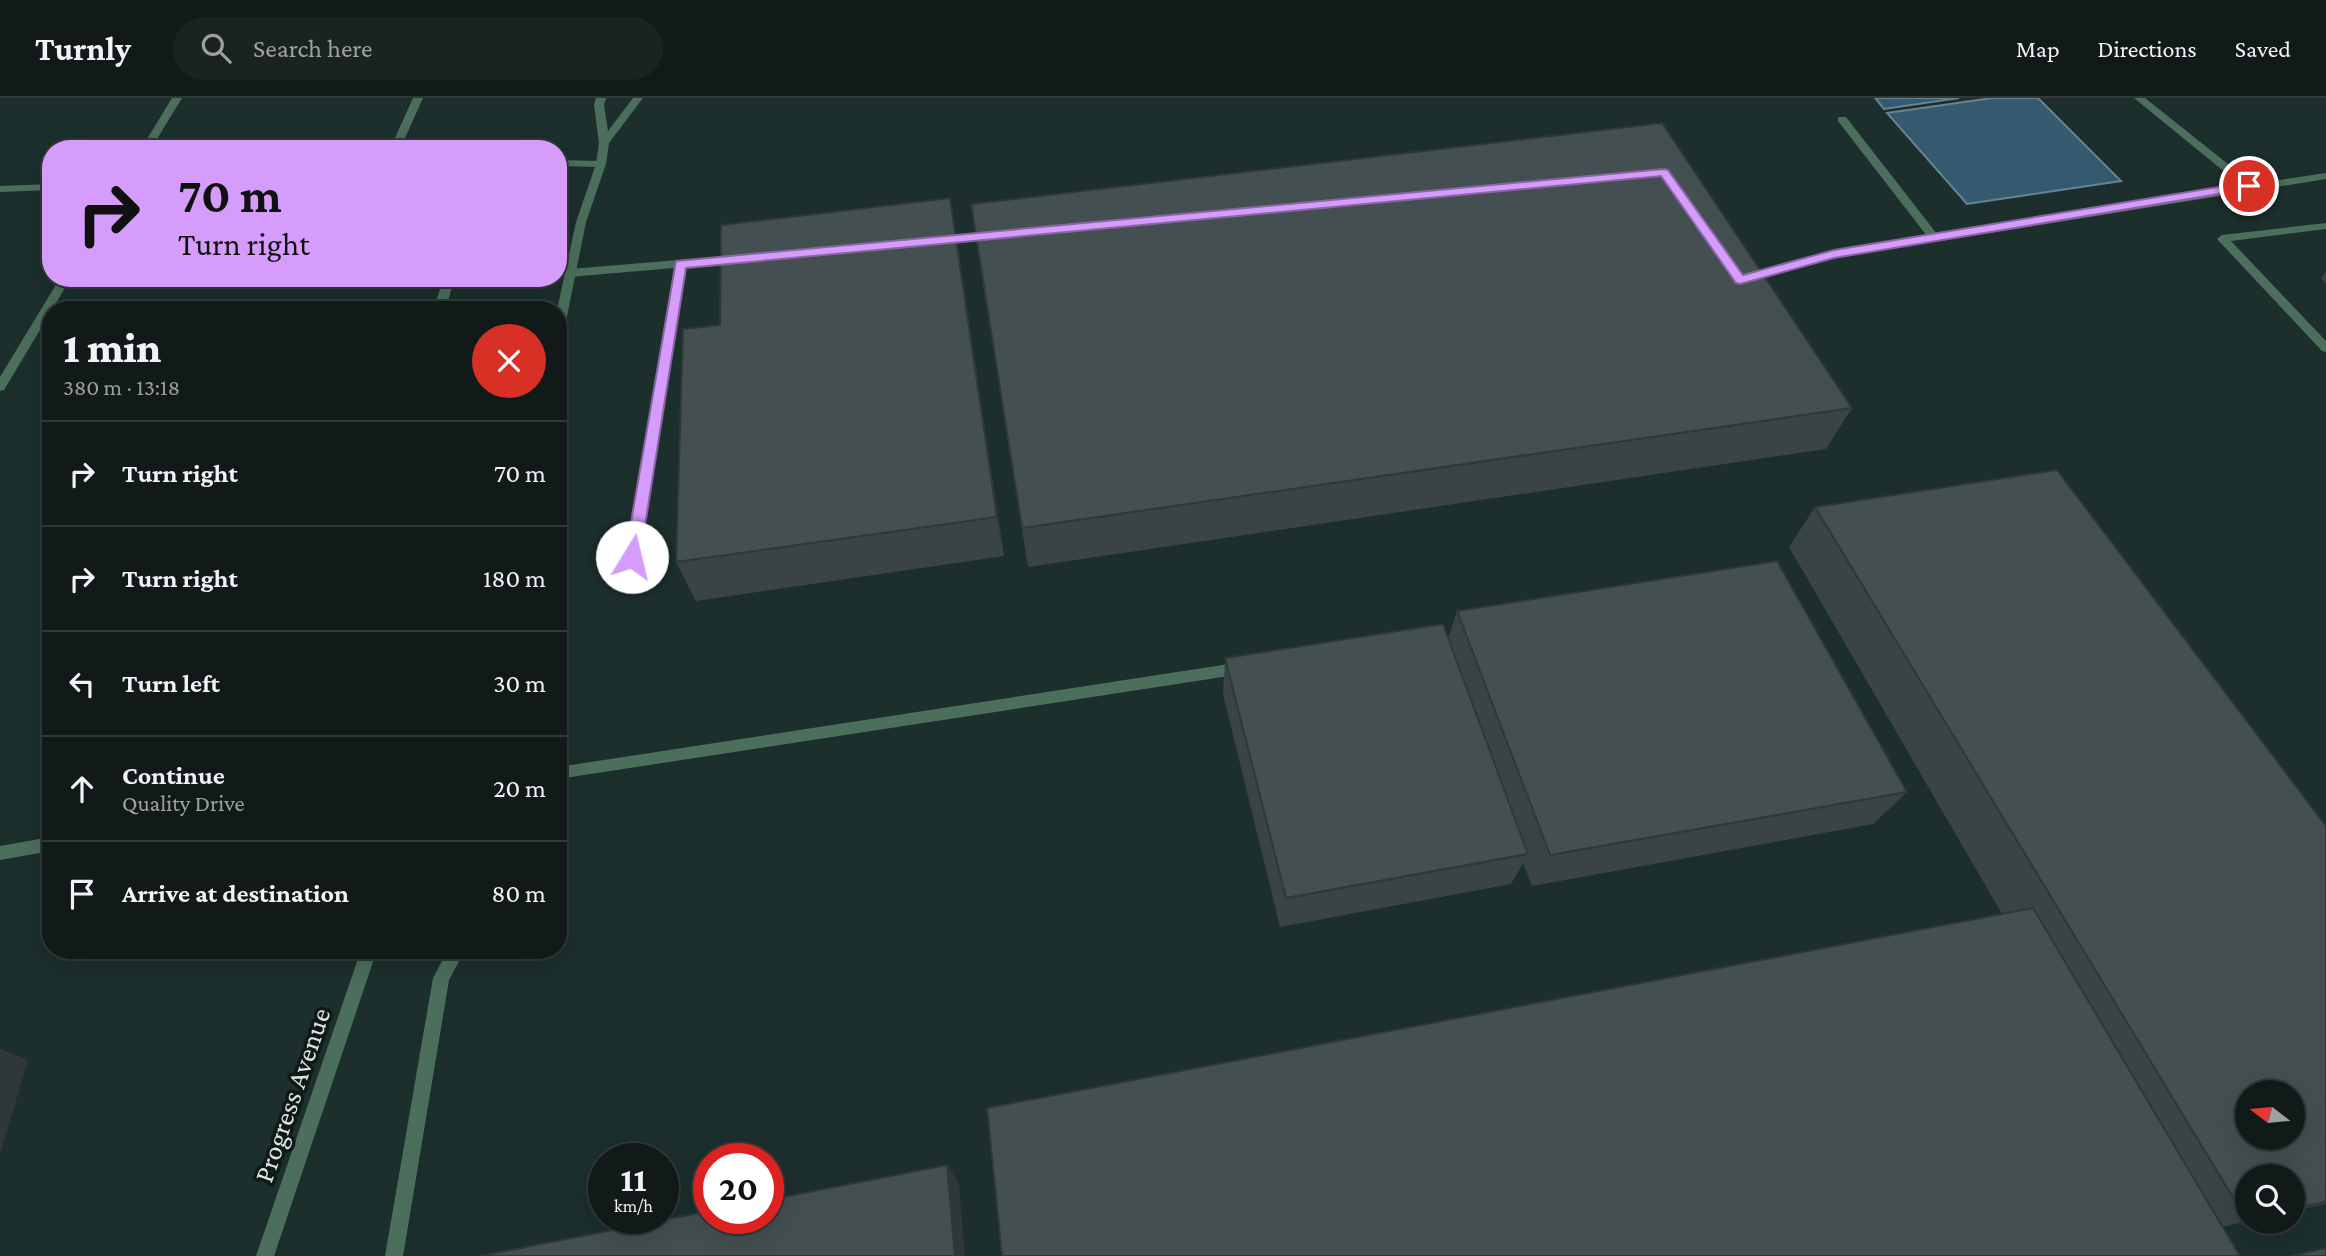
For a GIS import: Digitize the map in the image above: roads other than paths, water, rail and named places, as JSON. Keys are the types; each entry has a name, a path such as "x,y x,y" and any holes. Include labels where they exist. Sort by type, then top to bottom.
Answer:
{"street":[{"path":"151,140 177,98"},
{"path":"399,140 418,98"},
{"path":"567,283 581,222 601,164 604,143 599,104 601,98"},
{"path":"604,143 638,98"},
{"path":"2139,98 2249,186"},
{"path":"1842,119 1935,239"},
{"path":"567,163 601,164"},
{"path":"1740,280 1834,254 2249,186 2326,176"},
{"path":"0,189 42,187"},
{"path":"2326,226 2222,239 2326,348"},
{"path":"930,241 999,234"},
{"path":"569,272 750,258"},
{"path":"632,557 680,264"},
{"path":"1732,269 1747,291"},
{"path":"0,387 42,318"},
{"path":"567,772 1258,665"},
{"path":"0,853 42,846"},
{"name":"Progress Avenue","path":"265,1256 366,959"},
{"path":"394,1256 441,978 452,959"}],"water":[{"path":"1875,98 1959,98 1884,109"},
{"path":"1992,98 2038,98 2121,181 1967,204 1887,113"}]}
